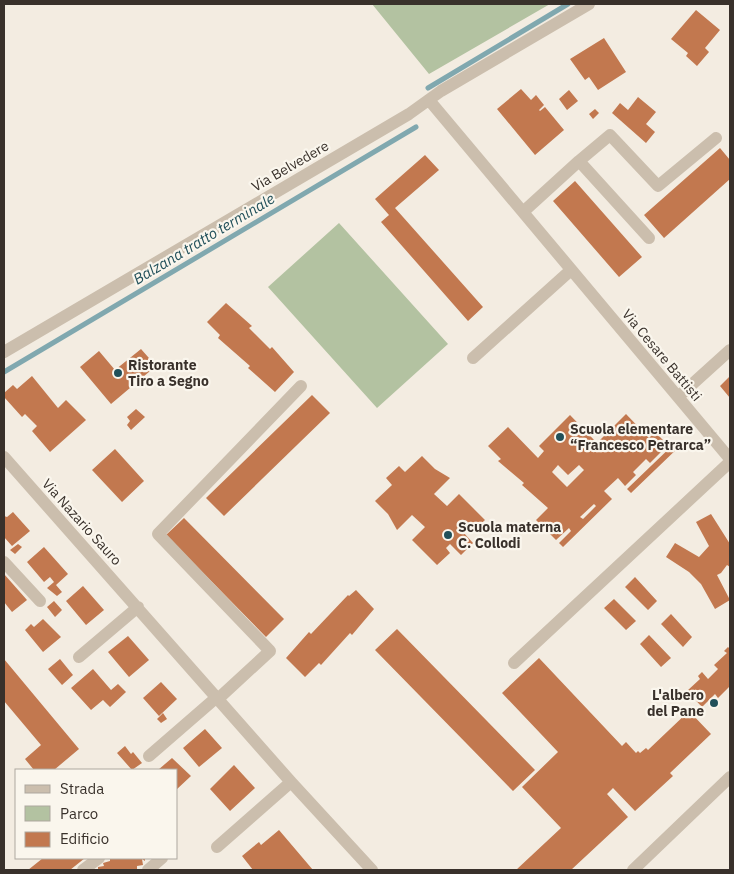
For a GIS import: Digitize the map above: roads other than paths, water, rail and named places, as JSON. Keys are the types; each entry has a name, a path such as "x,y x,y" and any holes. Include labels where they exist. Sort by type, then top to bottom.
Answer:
{"street":[{"name":"Via Belvedere","path":"4,352 589,4"},
{"name":"Via Cesare Battisti","path":"430,100 730,460"},
{"path":"523,212 610,134 658,186 716,138"},
{"path":"579,161 649,238"},
{"path":"473,358 571,270"},
{"path":"678,397 730,350"},
{"path":"149,756 270,651 158,534 301,386"},
{"name":"Via Nazario Sauro","path":"4,457 218,697 291,782 372,870"},
{"path":"514,662 730,460"},
{"path":"4,562 40,601"},
{"path":"79,657 138,607"},
{"path":"633,870 730,777"},
{"path":"217,847 291,782"},
{"path":"83,870 98,859"},
{"path":"148,870 161,859"}],"waterway":[{"name":"Balzana tratto terminale","path":"428,88 568,4"},
{"name":"Balzana tratto terminale","path":"4,372 416,127"}],"place":[{"name":"Ristorante Tiro a Segno","path":"118,373"},
{"name":"Scuola elementare “Francesco Petrarca”","path":"560,437"},
{"name":"Scuola materna C. Collodi","path":"448,535"},
{"name":"L'albero del Pane","path":"714,703"}]}
